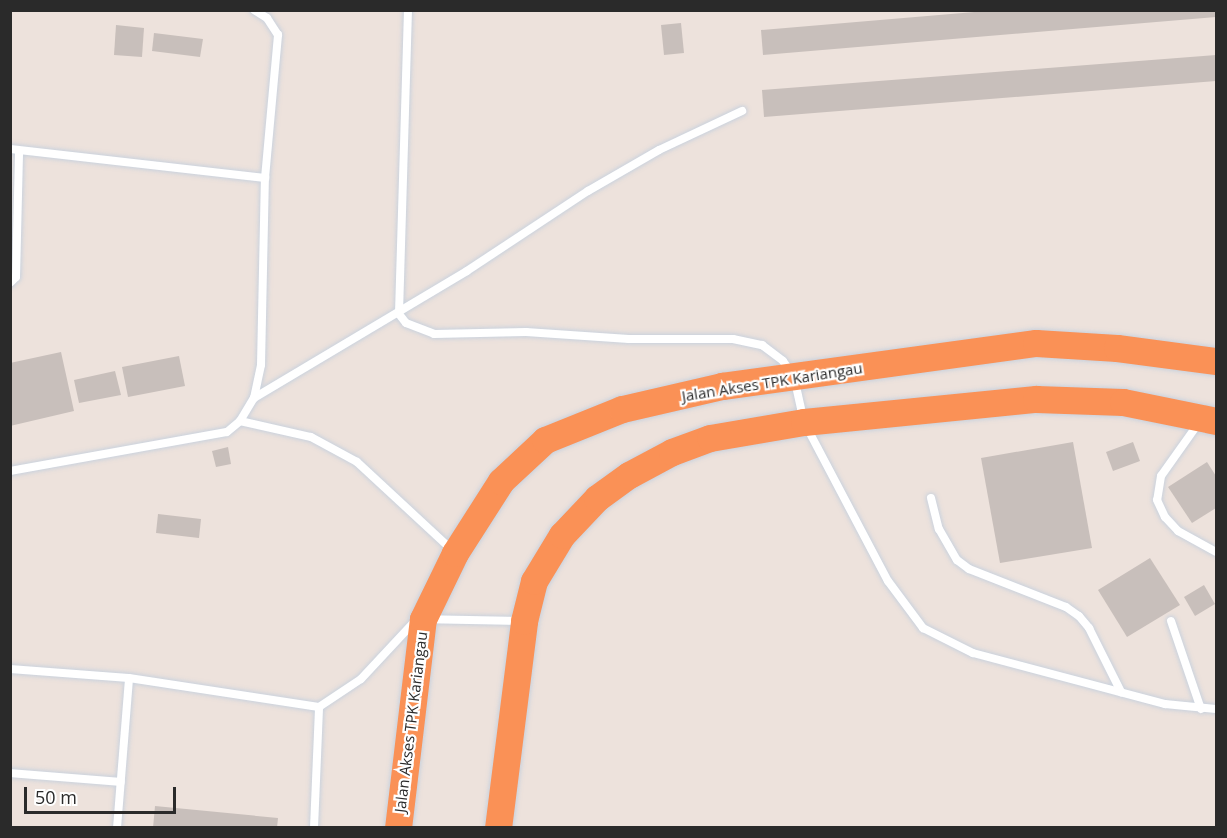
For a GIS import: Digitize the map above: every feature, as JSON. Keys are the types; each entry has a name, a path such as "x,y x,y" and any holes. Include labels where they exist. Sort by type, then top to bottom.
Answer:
{"highway":[{"name":"Jalan Akses TPK Kariangau","path":"398,828 423,619 455,553 501,481 545,440 622,409 722,386 1036,344 1117,348 1216,362"},
{"path":"498,828 524,621 534,581 562,535 597,498 672,452 710,438 804,422 1036,399 1123,402 1210,419"}],"lane":[{"path":"10,471 206,438 227,432 240,421 254,398 261,365 265,178 278,35 267,18 254,10"},
{"path":"408,10 399,314 406,323 434,334 526,332 629,339 748,339 775,352 794,377 804,422 888,581 923,628 973,653 1121,692 1201,710 1216,709"},
{"path":"254,398 399,314 588,191 659,150 742,111"},
{"path":"10,283 16,277 15,150 265,178"},
{"path":"1210,419 1161,476 1157,500 1165,517 1178,531 1216,552"},
{"path":"240,421 311,437 357,462 455,553"},
{"path":"930,498 939,529 957,560 969,568 1065,607 1079,616 1089,628 1121,692"},
{"path":"10,669 129,678 319,707 361,679 409,624 423,619 524,621"},
{"path":"1171,621 1201,710"},
{"path":"117,828 129,678"},
{"path":"314,828 319,707"},
{"path":"10,772 121,782"}],"building":[{"path":"998,10 1216,10 1216,17 763,55 761,30"},
{"path":"681,23 684,53 664,55 661,25"},
{"path":"116,25 144,28 142,57 114,55"},
{"path":"154,33 203,39 200,57 152,51"},
{"path":"1216,55 1216,81 764,117 762,90"},
{"path":"61,352 74,411 10,426 10,363"},
{"path":"179,356 185,386 128,397 122,367"},
{"path":"115,371 121,395 79,403 74,380"},
{"path":"1073,442 1092,548 1000,563 981,458"},
{"path":"1133,442 1140,461 1113,471 1106,452"},
{"path":"228,447 231,464 216,467 212,451"},
{"path":"1207,462 1216,476 1216,508 1192,523 1168,487"},
{"path":"158,514 201,519 199,538 156,533"},
{"path":"1150,558 1180,605 1127,637 1098,590"},
{"path":"1204,585 1215,604 1195,616 1184,597"},
{"path":"155,806 278,818 277,828 153,828"}]}
